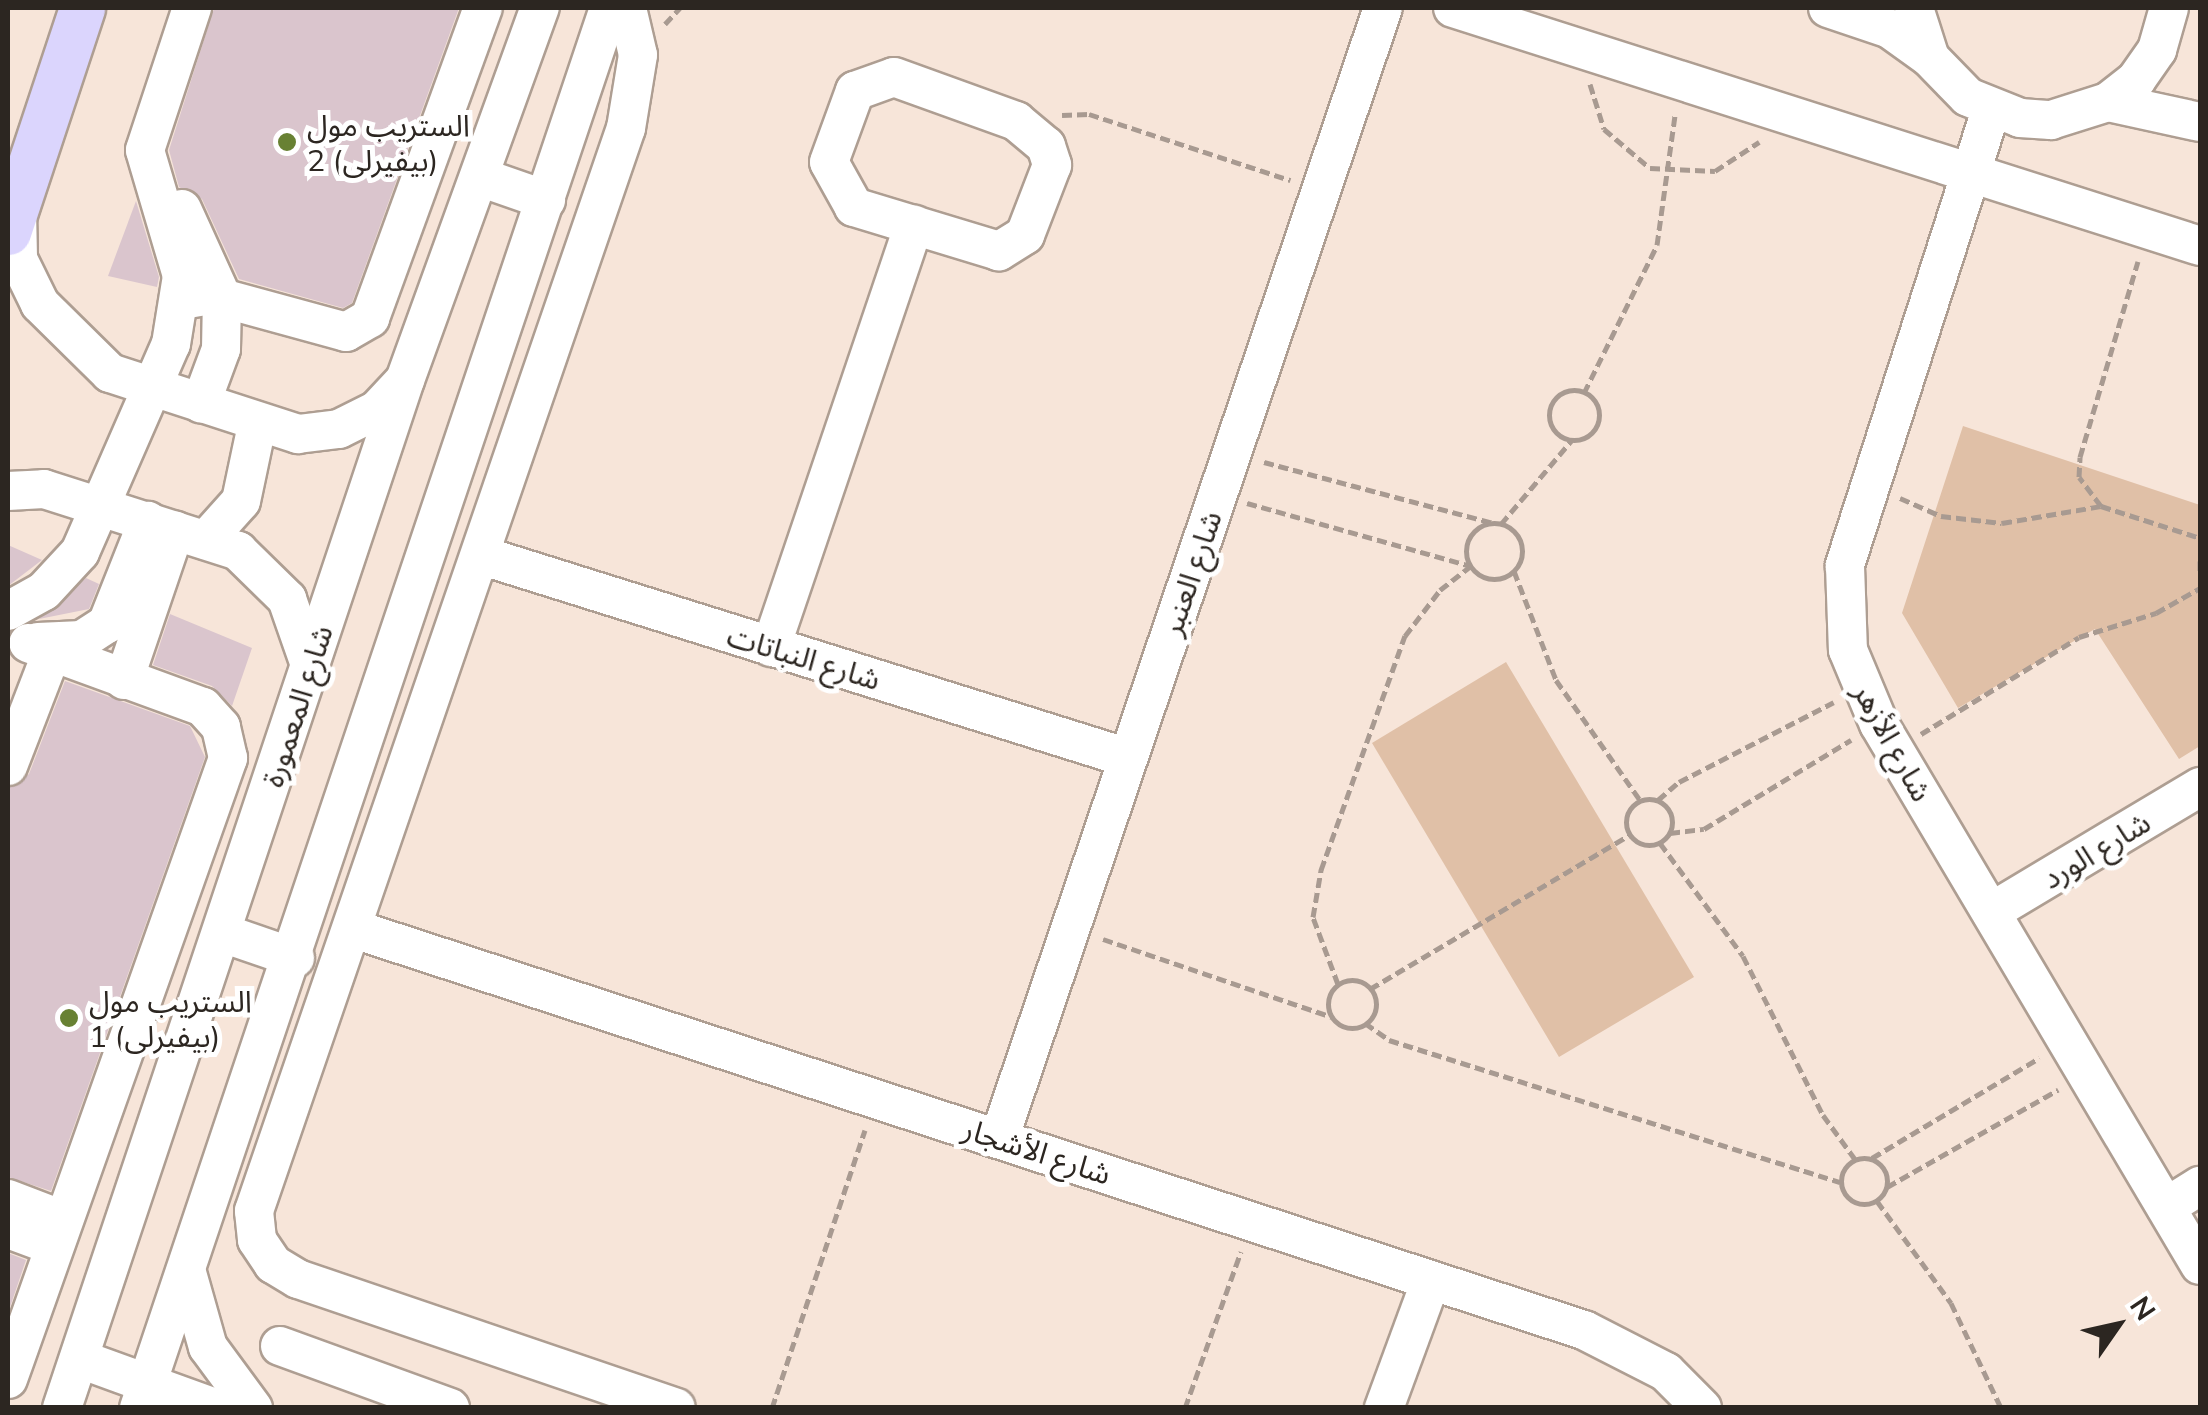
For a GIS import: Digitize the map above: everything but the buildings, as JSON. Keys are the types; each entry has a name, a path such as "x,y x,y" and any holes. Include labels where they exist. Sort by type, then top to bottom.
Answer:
{"main road":[{"path":"12,221 82,8"}],"street":[{"path":"8,611 64,574 104,506 182,300 177,252 149,184 145,150 192,8"},
{"path":"201,404 221,349 222,298 170,184 164,150 209,8"},
{"path":"182,300 222,298 346,332 370,318 483,8"},
{"name":"شارع المعمورة","path":"62,1408 226,934 310,665 406,380 540,8"},
{"path":"144,1395 242,1117 610,8"},
{"path":"627,8 638,55 626,128 254,1211 257,1240 274,1264 676,1408"},
{"name":"شارع العنبر","path":"1000,1139 1383,8"},
{"path":"1453,8 2200,246"},
{"path":"1828,8 1890,29 1992,110 2051,120 2108,102 2157,50 2169,8"},
{"path":"1914,8 1930,58"},
{"path":"894,78 1034,131 1052,165 1025,236 999,251 914,226 854,207 835,179 830,162 855,91 894,78"},
{"path":"2108,102 2200,122"},
{"name":"شارع الأزهر","path":"1992,110 1845,566 1842,608 1860,688 2200,1265"},
{"path":"480,177 546,200"},
{"path":"12,221 18,259 40,304 110,374 256,425 298,434 340,429 377,410 406,380"},
{"path":"771,646 914,226"},
{"path":"29,649 70,643 106,624 176,530 246,489 256,425"},
{"path":"8,491 44,490 104,506 176,530 265,572 295,615 310,665"},
{"path":"124,680 176,530"},
{"name":"شارع النباتات","path":"480,555 1128,758"},
{"path":"8,1380 56,1232 228,758 221,727 203,707 29,649"},
{"path":"8,766 29,649"},
{"name":"شارع الورد","path":"1991,912 2200,787"},
{"name":"شارع الأشجار","path":"354,928 1432,1280 1627,1348 1702,1408"},
{"path":"226,934 295,958"},
{"path":"242,1117 279,1130"},
{"path":"2166,1207 2200,1186"},
{"path":"8,1199 56,1232"},
{"path":"8,1229 56,1232"},
{"path":"187,1273 208,1347 253,1408"},
{"path":"1384,1408 1432,1280"},
{"path":"280,1346 449,1407"},
{"path":"80,1359 144,1395 216,1408"}],"path":[{"path":"1593,51 1590,91 1604,129 1632,158 1672,174 1736,162 1778,109"},
{"path":"1584,393 1645,279 1672,174 1678,77"},
{"path":"1034,131 1069,113 1089,114 1321,190"},
{"path":"2102,506 2079,477 2080,457 2148,229"},
{"path":"1572,440 1556,433 1550,409 1568,391 1584,393"},
{"path":"1501,524 1572,440 1590,435 1599,417 1584,393"},
{"path":"1232,453 1501,524 1521,544 1514,571 1569,704 1640,800"},
{"path":"1874,480 1905,502 1979,521 2102,506 2200,538"},
{"path":"1218,495 1470,566 1490,579 1514,571"},
{"path":"1470,566 1467,543 1492,523"},
{"path":"2200,560 2200,572"},
{"path":"1338,984 1312,917 1321,870 1405,636 1426,604 1470,566"},
{"path":"1660,843 1670,833 1704,829 2078,637 2156,612 2200,588"},
{"path":"1628,834 1629,808 1640,800 1658,800 1678,782 1860,688"},
{"path":"1658,800 1671,814 1670,833"},
{"path":"1370,989 1628,834 1660,843 1743,956 1823,1115 1854,1159"},
{"path":"1071,928 1332,1017 1351,1028 1366,1024 1375,1007 1370,989 1355,981 1338,984 1328,1000 1332,1017"},
{"path":"1366,1024 1389,1040 1840,1182 1858,1204 1877,1201 1887,1187 2087,1074"},
{"path":"1854,1159 1872,1158 2068,1041"},
{"path":"772,1408 876,1099"},
{"path":"1872,1158 1887,1187"},
{"path":"1840,1182 1854,1159"},
{"path":"1877,1201 1952,1304 2001,1408"},
{"path":"1186,1408 1252,1221"}],"shaded area":[{"path":"1963,426 2200,505 2200,746 2179,759 2095,629 1958,708 1902,613"},
{"path":"1506,662 1694,977 1559,1057 1372,743"}],"place":[{"name":"الستريب مول 2 (بيفيرلى)","path":"287,142"},
{"name":"الستريب مول 1 (بيفيرلى)","path":"69,1018"}]}
